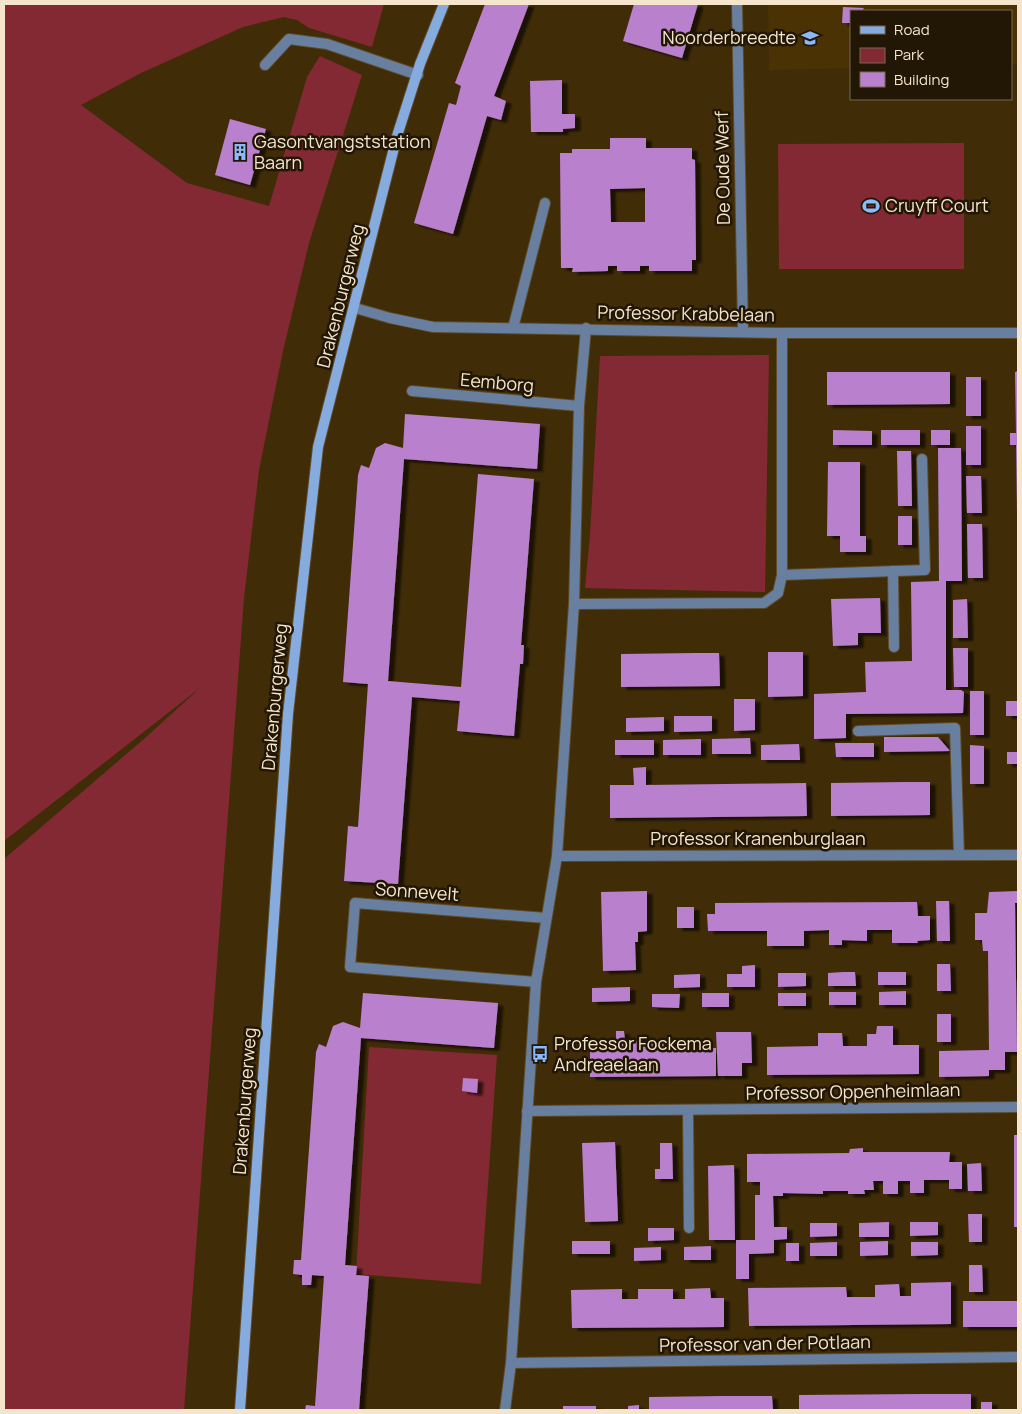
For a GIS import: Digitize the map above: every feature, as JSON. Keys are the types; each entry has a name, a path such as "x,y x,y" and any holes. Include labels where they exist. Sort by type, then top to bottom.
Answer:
{"main road":[{"name":"Drakenburgerweg","path":"240,1410 288,714 318,447 355,308 397,136 420,64 444,4"}],"street":[{"name":"De Oude Werf","path":"736,4 743,332"},
{"path":"265,65 289,39 327,44 418,75"},
{"path":"513,328 545,203"},
{"name":"Professor Krabbelaan","path":"355,308 433,327 586,328 782,333 1018,333"},
{"path":"505,1410 511,1363 536,982 557,856 574,604 580,406 586,328"},
{"path":"574,604 764,603 778,593 782,575 782,333"},
{"name":"Eemborg","path":"412,391 580,406"},
{"path":"782,575 925,570 922,459"},
{"path":"893,571 894,647"},
{"path":"858,730 955,728 959,855"},
{"name":"Professor Kranenburglaan","path":"557,856 1018,855"},
{"name":"Sonnevelt","path":"536,982 350,967 355,904 546,918"},
{"name":"Professor Oppenheimlaan","path":"527,1111 1018,1107"},
{"path":"688,1110 689,1228"},
{"name":"Professor van der Potlaan","path":"511,1363 1018,1357"}],"shaded area":[{"name":"Noorderbreedte","path":"768,4 1018,4 1018,64 1012,65 1012,10 850,10 850,68 769,70"}],"green space":[{"path":"4,4 384,4 372,47 309,28 297,20 284,17 243,27 141,73 81,105 187,183 269,206 307,77 320,56 362,75 309,243 283,351 259,470 244,598 184,1410 4,1410 4,859 145,738 200,688 4,841"},
{"name":"Cruyff Court","path":"964,143 964,269 779,269 778,144"},
{"path":"769,355 765,592 585,588 590,535 600,356"},
{"path":"369,1047 497,1055 481,1284 356,1274"}],"building":[{"path":"485,4 529,4 494,96 506,101 501,120 487,116 453,234 414,223 449,103 456,105 461,86 455,83"},
{"path":"634,4 698,4 682,58 623,41"},
{"path":"843,7 864,8 863,10 850,10 850,23 842,23"},
{"path":"562,80 562,114 575,114 575,128 563,129 563,132 531,132 530,81"},
{"name":"Gasontvangststation Baarn","path":"230,119 266,129 250,185 215,175"},
{"path":"610,138 646,138 646,148 692,148 692,159 695,160 696,260 692,260 692,271 649,271 649,266 640,266 640,271 617,271 617,266 608,266 608,271 572,272 573,268 561,268 560,153 572,153 572,149 610,149","holes":["645,188 645,222 611,222 610,189"]},
{"path":"1018,371 1017,513 1016,445 1010,445 1010,433 1016,433 1015,372"},
{"path":"827,372 950,372 950,404 827,405"},
{"path":"966,377 981,377 981,416 966,416"},
{"path":"405,414 540,424 537,469 404,459 388,681 461,687 478,474 534,479 521,645 524,645 523,664 520,664 514,736 457,731 460,701 412,697 398,884 344,881 348,826 358,827 368,684 343,682 358,475 361,465 369,468 376,448 385,443 403,448"},
{"path":"966,426 981,426 981,465 966,465"},
{"path":"833,430 872,431 872,445 833,445"},
{"path":"881,430 920,430 920,445 881,445"},
{"path":"931,430 950,430 950,445 931,445"},
{"path":"938,448 961,448 962,581 946,581 946,690 961,690 964,692 963,713 846,714 846,738 814,739 814,694 866,692 865,662 912,661 911,582 939,581"},
{"path":"897,451 911,451 912,506 898,506"},
{"path":"828,462 860,462 860,536 866,536 866,552 840,552 840,536 827,536"},
{"path":"966,476 981,476 982,513 967,513"},
{"path":"898,516 912,516 912,545 898,545"},
{"path":"967,524 982,524 983,578 968,578"},
{"path":"880,598 881,633 858,633 858,645 833,646 831,599"},
{"path":"967,599 968,638 953,638 953,600"},
{"path":"953,648 968,648 968,687 954,687"},
{"path":"768,652 803,652 803,696 768,697"},
{"path":"719,653 720,686 621,687 621,654"},
{"path":"970,691 984,691 984,735 970,735"},
{"path":"734,699 755,699 755,730 734,731"},
{"path":"1006,701 1018,701 1018,716 1006,716"},
{"path":"674,716 712,716 712,731 674,732"},
{"path":"664,717 664,731 626,732 626,718"},
{"path":"884,737 938,737 950,751 884,752"},
{"path":"750,738 751,754 712,754 712,739"},
{"path":"701,739 701,755 663,755 663,740"},
{"path":"615,740 654,740 654,755 615,755"},
{"path":"835,743 874,743 874,757 836,757"},
{"path":"799,744 800,760 761,760 761,745"},
{"path":"970,745 984,746 984,784 970,784"},
{"path":"1007,752 1018,752 1018,764 1007,764"},
{"path":"646,767 646,785 806,783 807,816 610,818 610,785 634,785 633,768"},
{"path":"930,782 930,815 831,816 831,783"},
{"path":"647,891 647,931 638,932 638,942 635,942 636,970 603,971 601,892"},
{"path":"1018,891 1018,903 1015,903 1017,1052 1005,1052 1005,1070 989,1070 989,1076 939,1077 939,1051 989,1050 988,951 983,951 982,940 975,940 975,913 987,913 989,892"},
{"path":"936,901 949,901 950,941 937,941"},
{"path":"917,902 918,916 930,916 930,940 917,941 918,943 892,943 892,930 867,930 867,941 842,940 842,945 829,945 829,930 804,931 804,946 767,946 767,931 708,931 707,914 715,914 715,903"},
{"path":"677,907 694,907 694,928 677,928"},
{"path":"937,964 950,964 951,991 937,991"},
{"path":"755,965 755,987 727,987 727,974 742,974 742,966"},
{"path":"855,972 856,986 828,986 828,973"},
{"path":"878,972 906,972 906,985 878,985"},
{"path":"778,973 806,973 806,986 778,987"},
{"path":"700,974 700,987 674,988 674,975"},
{"path":"630,987 630,1001 592,1002 592,988"},
{"path":"906,991 906,1005 879,1005 879,992"},
{"path":"829,992 856,992 856,1005 829,1005"},
{"path":"363,993 498,1003 494,1048 361,1038 345,1265 357,1266 356,1275 369,1276 359,1410 305,1410 306,1405 315,1406 324,1276 312,1275 311,1285 302,1285 302,1275 293,1274 294,1260 301,1260 316,1052 319,1044 326,1047 333,1026 343,1022 360,1028"},
{"path":"702,993 729,993 729,1007 702,1007"},
{"path":"778,993 806,993 806,1006 778,1006"},
{"path":"652,994 680,994 679,1008 652,1007"},
{"path":"937,1014 951,1014 951,1042 937,1042"},
{"path":"877,1026 893,1026 893,1045 919,1045 919,1074 767,1075 767,1047 818,1046 818,1033 842,1033 843,1046 867,1046 867,1034 876,1034"},
{"path":"616,1031 624,1031 625,1041 666,1040 666,1048 716,1048 716,1076 590,1077 590,1049 616,1049"},
{"path":"716,1032 751,1032 752,1063 742,1063 742,1076 718,1076"},
{"path":"463,1078 478,1079 477,1093 462,1091"},
{"path":"1014,1135 1018,1135 1018,1227 1014,1227"},
{"path":"615,1142 618,1221 585,1222 582,1143"},
{"path":"660,1143 672,1143 673,1179 655,1179 655,1169 660,1169"},
{"path":"863,1148 863,1152 950,1152 949,1162 962,1162 962,1189 949,1189 949,1180 924,1180 924,1193 910,1193 910,1181 898,1181 898,1194 883,1194 883,1181 873,1181 874,1190 864,1190 865,1194 848,1194 848,1191 823,1191 823,1194 783,1193 783,1196 773,1196 774,1227 787,1227 787,1239 774,1240 774,1253 749,1254 749,1279 736,1279 736,1240 755,1240 755,1195 760,1195 760,1182 747,1182 747,1154 849,1153 850,1149"},
{"path":"981,1163 982,1191 968,1191 967,1164"},
{"path":"734,1165 735,1240 709,1240 708,1166"},
{"path":"968,1214 982,1214 982,1242 969,1242"},
{"path":"889,1222 889,1237 859,1237 859,1223"},
{"path":"910,1222 938,1222 938,1235 910,1236"},
{"path":"810,1223 837,1223 837,1236 810,1237"},
{"path":"648,1228 674,1228 674,1240 648,1241"},
{"path":"572,1241 610,1241 610,1254 572,1254"},
{"path":"888,1241 888,1255 860,1256 860,1242"},
{"path":"837,1242 837,1256 810,1256 810,1243"},
{"path":"911,1242 938,1242 938,1255 911,1256"},
{"path":"786,1243 799,1243 799,1261 786,1261"},
{"path":"711,1246 711,1260 684,1260 684,1247"},
{"path":"661,1247 661,1260 634,1261 634,1248"},
{"path":"969,1265 982,1265 983,1292 969,1292"},
{"path":"951,1282 951,1324 749,1326 748,1288 846,1287 847,1297 875,1297 875,1285 899,1284 900,1296 911,1296 911,1283"},
{"path":"710,1288 711,1298 724,1298 724,1327 572,1328 571,1290 622,1289 622,1299 638,1299 638,1289 673,1289 673,1299 685,1299 685,1289"},
{"path":"963,1301 1018,1301 1018,1327 963,1327"},
{"path":"971,1394 971,1410 799,1410 799,1395"},
{"path":"772,1396 773,1410 649,1410 649,1397"},
{"path":"981,1402 992,1402 992,1410 981,1410"},
{"path":"639,1405 639,1410 628,1410 628,1406"},
{"path":"563,1406 596,1406 596,1410 563,1410"}],"place":[{"name":"Noorderbreedte","path":"810,38"},
{"name":"Gasontvangststation Baarn","path":"240,152"},
{"name":"Cruyff Court","path":"871,206"},
{"name":"Professor Fockema Andreaelaan","path":"540,1054"}]}
